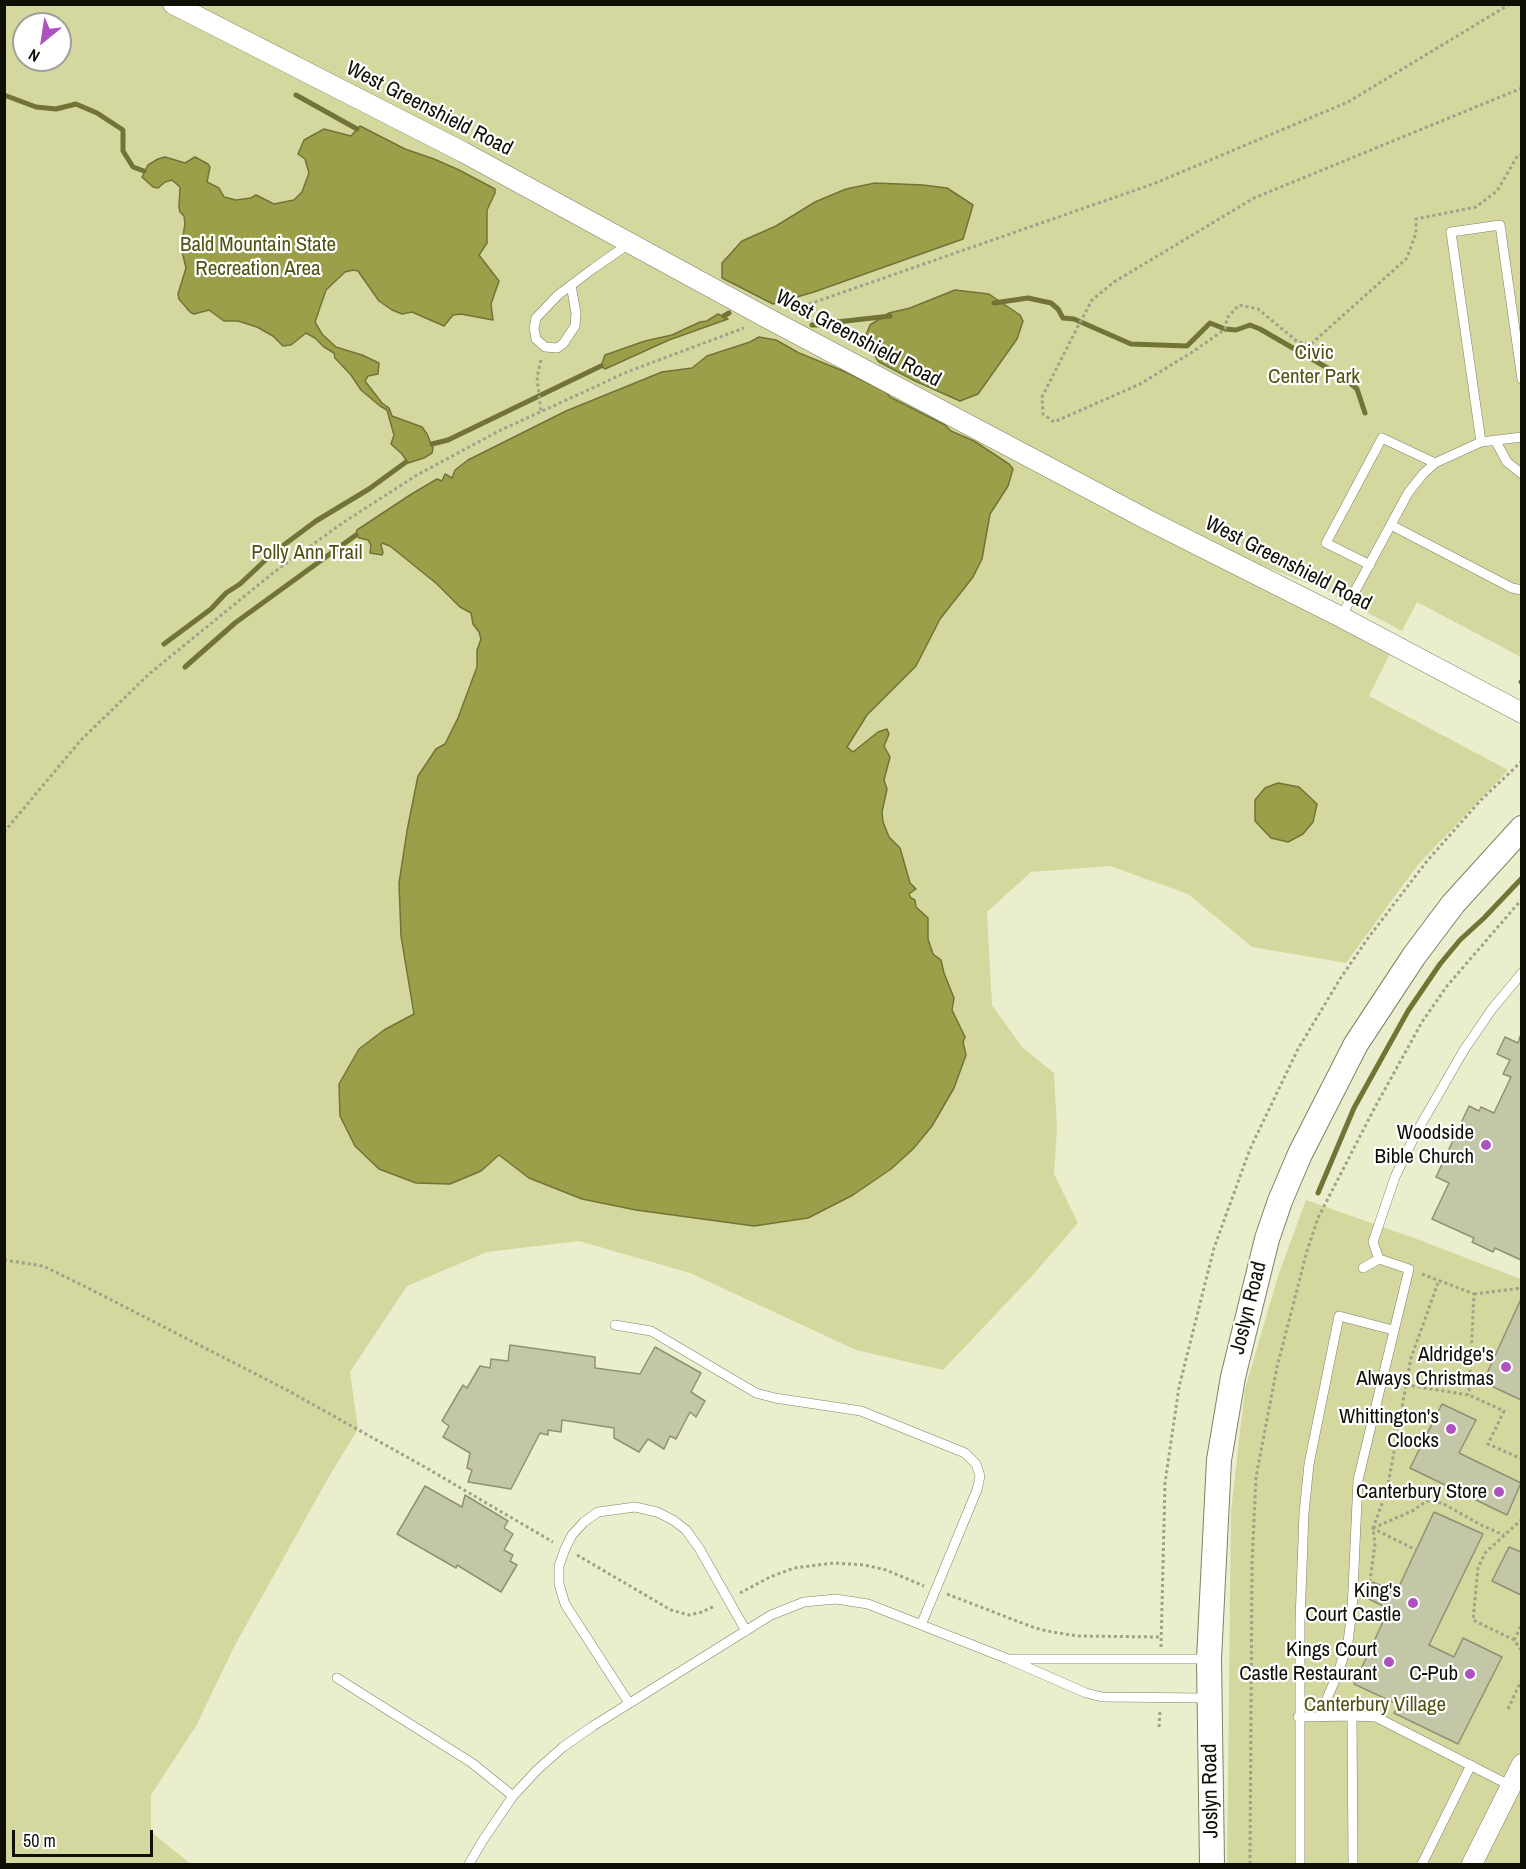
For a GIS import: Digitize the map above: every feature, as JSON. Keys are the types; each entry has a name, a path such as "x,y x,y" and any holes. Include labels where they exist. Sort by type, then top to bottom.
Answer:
{"street":[{"name":"West Greenshield Road","path":"173,4 463,152 769,319 1148,520 1341,617 1521,713"},
{"name":"Joslyn Road","path":"1212,1864 1209,1659 1219,1460 1233,1377 1253,1291 1276,1212 1300,1154 1356,1044 1414,956 1453,904 1521,828"},
{"path":"1472,1864 1521,1764"}],"lane":[{"path":"1481,442 1451,232 1500,225 1521,379"},
{"path":"571,285 576,313 575,326 563,344 557,348 545,347 536,339 534,328 536,318 558,295 571,285 630,243"},
{"path":"1341,617 1408,493 1435,463 1481,442 1521,437"},
{"path":"1370,565 1326,543 1382,438 1435,463"},
{"path":"1495,440 1507,462 1521,474"},
{"path":"1391,525 1512,588 1521,590"},
{"path":"1379,1259 1373,1242 1395,1177 1416,1133 1464,1050 1492,1009 1521,973"},
{"path":"1319,1717 1338,1673 1348,1642 1352,1611 1358,1480 1409,1269 1379,1259 1364,1268"},
{"path":"1300,1864 1298,1717 1300,1609 1304,1514 1309,1464 1339,1316 1393,1330"},
{"path":"615,1325 651,1331 756,1393 861,1411 965,1453 976,1464 980,1476 977,1490 921,1625"},
{"path":"629,1703 565,1604 559,1584 559,1566 568,1542 584,1522 598,1512 635,1507 657,1512 686,1530 699,1548 746,1631"},
{"path":"469,1864 513,1796 563,1747 771,1615 792,1606 836,1599 868,1604 1102,1698 1209,1698"},
{"path":"1008,1659 1209,1659"},
{"path":"337,1678 472,1763 513,1796"},
{"path":"1352,1716 1353,1864"},
{"path":"1298,1717 1376,1717 1511,1786"},
{"path":"1422,1864 1471,1765"}],"path":[{"path":"4,832 81,740 188,641 273,573 344,522 417,475 499,431 627,372 769,319 1164,180 1348,102 1510,4"},
{"path":"1521,88 1254,198 1114,282 1092,300 1042,397 1043,414 1054,422 1140,384 1225,329 1227,318 1239,305 1258,309 1298,342 1311,344 1407,258 1416,233 1416,219 1476,207 1497,191 1518,155 1521,155"},
{"path":"541,412 537,377 545,347"},
{"path":"4,1260 44,1266 287,1390 554,1542"},
{"path":"1409,1269 1474,1294 1521,1288"},
{"path":"1369,1588 1375,1544 1373,1528 1387,1490 1405,1385 1419,1331 1439,1280"},
{"path":"1469,1395 1474,1294"},
{"path":"1381,1381 1469,1395 1504,1411 1488,1444 1521,1459"},
{"path":"1373,1528 1412,1511 1427,1501 1442,1503 1504,1535"},
{"path":"1356,1519 1416,1550"},
{"path":"1521,1519 1485,1553 1478,1568 1473,1620 1514,1640 1521,1652"},
{"path":"577,1555 671,1611 689,1615 717,1605"},
{"path":"742,1592 770,1576 794,1568 834,1563 865,1565 886,1570 922,1586"},
{"path":"949,1595 1035,1628 1052,1632 1078,1636 1160,1637"},
{"path":"1514,1640 1521,1624"},
{"path":"1508,1709 1521,1679"}],"green space":[{"path":"5,5 1521,5 1521,657 1417,602 1402,631 1327,591 1217,548 786,339 1390,654 1369,696 1508,770 1417,866 1346,963 1252,947 1188,894 1110,866 1031,872 987,912 992,1005 1022,1047 1054,1073 1057,1128 1054,1174 1078,1223 1032,1276 943,1370 856,1350 690,1273 579,1241 487,1252 407,1286 350,1372 358,1429 235,1645 196,1726 151,1795 151,1832 191,1864 5,1864"},
{"name":"Canterbury Village","path":"1306,1200 1521,1279 1521,1864 1227,1864 1231,1510 1245,1389 1279,1273"}],"shaded area":[{"path":"360,126 405,149 459,170 495,189 487,210 487,243 479,255 499,281 491,304 493,320 461,314 453,315 444,326 412,312 402,314 379,301 358,271 353,270 345,272 326,290 315,322 322,334 336,347 379,363 378,374 368,376 365,381 382,403 389,408 392,416 422,427 427,434 433,448 432,453 408,463 391,444 394,435 387,410 361,390 335,358 334,353 315,338 306,333 291,345 283,346 273,336 257,327 238,321 224,321 209,310 194,314 190,312 179,299 178,294 186,268 181,247 185,224 179,207 180,187 172,180 158,188 153,187 142,177 148,165 158,159 165,157 185,163 195,157 208,164 210,167 207,182 219,188 224,197 236,200 256,195 274,204 294,200 302,192 309,173 305,159 298,154 304,140 324,129 351,136"},
{"path":"875,183 947,188 973,205 963,239 814,292 773,304 722,278 722,263 742,241 776,226 815,202 846,189"},
{"path":"955,290 989,294 1020,315 1023,321 1017,339 978,394 960,401 879,362 868,347 866,335 870,325 889,313 910,308"},
{"path":"718,314 728,319 669,340 605,369 601,366 605,355 645,341 672,335"},
{"path":"759,337 776,340 799,353 886,392 890,397 945,425 951,431 974,441 1013,469 1008,486 990,514 982,559 973,577 940,619 916,666 867,715 847,747 853,752 878,732 887,729 889,734 884,746 890,757 884,780 887,789 882,812 883,822 889,837 900,848 910,883 916,889 909,894 915,900 916,907 928,918 928,939 933,954 941,960 954,998 952,1010 965,1037 963,1042 966,1055 954,1088 932,1126 913,1149 891,1169 853,1195 808,1218 754,1226 636,1210 582,1199 529,1178 499,1155 481,1171 450,1184 416,1183 379,1169 355,1146 340,1116 339,1084 359,1049 384,1030 414,1014 401,936 399,883 407,831 418,776 436,749 445,744 458,718 477,667 477,650 481,639 473,624 471,613 460,607 437,584 390,546 382,543 382,555 370,553 371,545 368,540 359,538 356,534 357,530 437,479 442,481 445,474 452,478 455,470 468,460 566,411 662,372 692,368 707,356"},
{"path":"1278,783 1299,787 1317,804 1313,822 1303,834 1288,842 1271,838 1255,821 1255,800 1265,788"}],"building":[{"name":"Woodside Bible Church","path":"1521,1034 1521,1260 1495,1248 1493,1252 1472,1242 1474,1238 1432,1219 1449,1183 1436,1177 1469,1106 1479,1111 1481,1107 1494,1113 1511,1077 1503,1074 1510,1060 1497,1054 1505,1037 1518,1043"},
{"name":"Aldridge's Always Christmas","path":"1521,1299 1521,1400 1483,1382"},
{"path":"510,1345 595,1357 595,1368 640,1374 655,1347 701,1373 691,1392 705,1401 696,1417 690,1412 676,1439 670,1436 664,1449 648,1439 639,1452 614,1438 614,1428 562,1420 561,1432 548,1430 548,1435 540,1433 511,1489 468,1482 472,1470 467,1468 470,1453 443,1437 449,1426 442,1421 463,1385 467,1388 480,1366 490,1368 491,1359 508,1361"},
{"path":"1442,1404 1476,1420 1459,1453 1521,1483 1507,1515 1410,1468"},
{"path":"425,1486 462,1507 465,1495 508,1521 504,1528 513,1534 504,1550 513,1555 510,1561 517,1565 501,1592 457,1565 456,1568 397,1534"},
{"name":"King's Court Castle","path":"1434,1512 1483,1534 1429,1645 1454,1657 1463,1638 1502,1657 1458,1744 1394,1713 1399,1705 1354,1684 1389,1609 1365,1597 1373,1582 1396,1593"},
{"path":"1509,1547 1521,1552 1521,1595 1492,1581"}],"waterway":[{"path":"4,95 36,107 56,109 76,104 97,113 123,130 123,151 133,167 144,171"},
{"path":"296,95 357,129"},
{"path":"994,303 1028,298 1051,303 1063,318 1074,319 1131,344 1187,346 1210,323 1225,329 1236,330 1250,325 1343,377 1357,389 1365,413"},
{"path":"724,316 729,313"},
{"path":"812,325 833,325 837,322 890,316"},
{"path":"432,444 448,440 601,366"},
{"path":"164,644 211,609 226,593 240,584 273,553 316,521 369,489 406,462"},
{"path":"185,667 235,623 356,535"},
{"path":"1318,1193 1354,1108 1408,1011 1440,964 1460,940 1522,878"}],"place":[{"name":"Woodside Bible Church","path":"1486,1145"},
{"name":"Aldridge's Always Christmas","path":"1506,1367"},
{"name":"Whittington's Clocks","path":"1451,1429"},
{"name":"Canterbury Store","path":"1499,1492"},
{"name":"King's Court Castle","path":"1413,1603"},
{"name":"Kings Court Castle Restaurant","path":"1389,1662"},
{"name":"C-Pub","path":"1470,1674"}],"park label":[{"name":"Bald Mountain State Recreation Area","path":"258,257"},
{"name":"Civic Center Park","path":"1314,365"},
{"name":"Polly Ann Trail","path":"307,553"}]}
